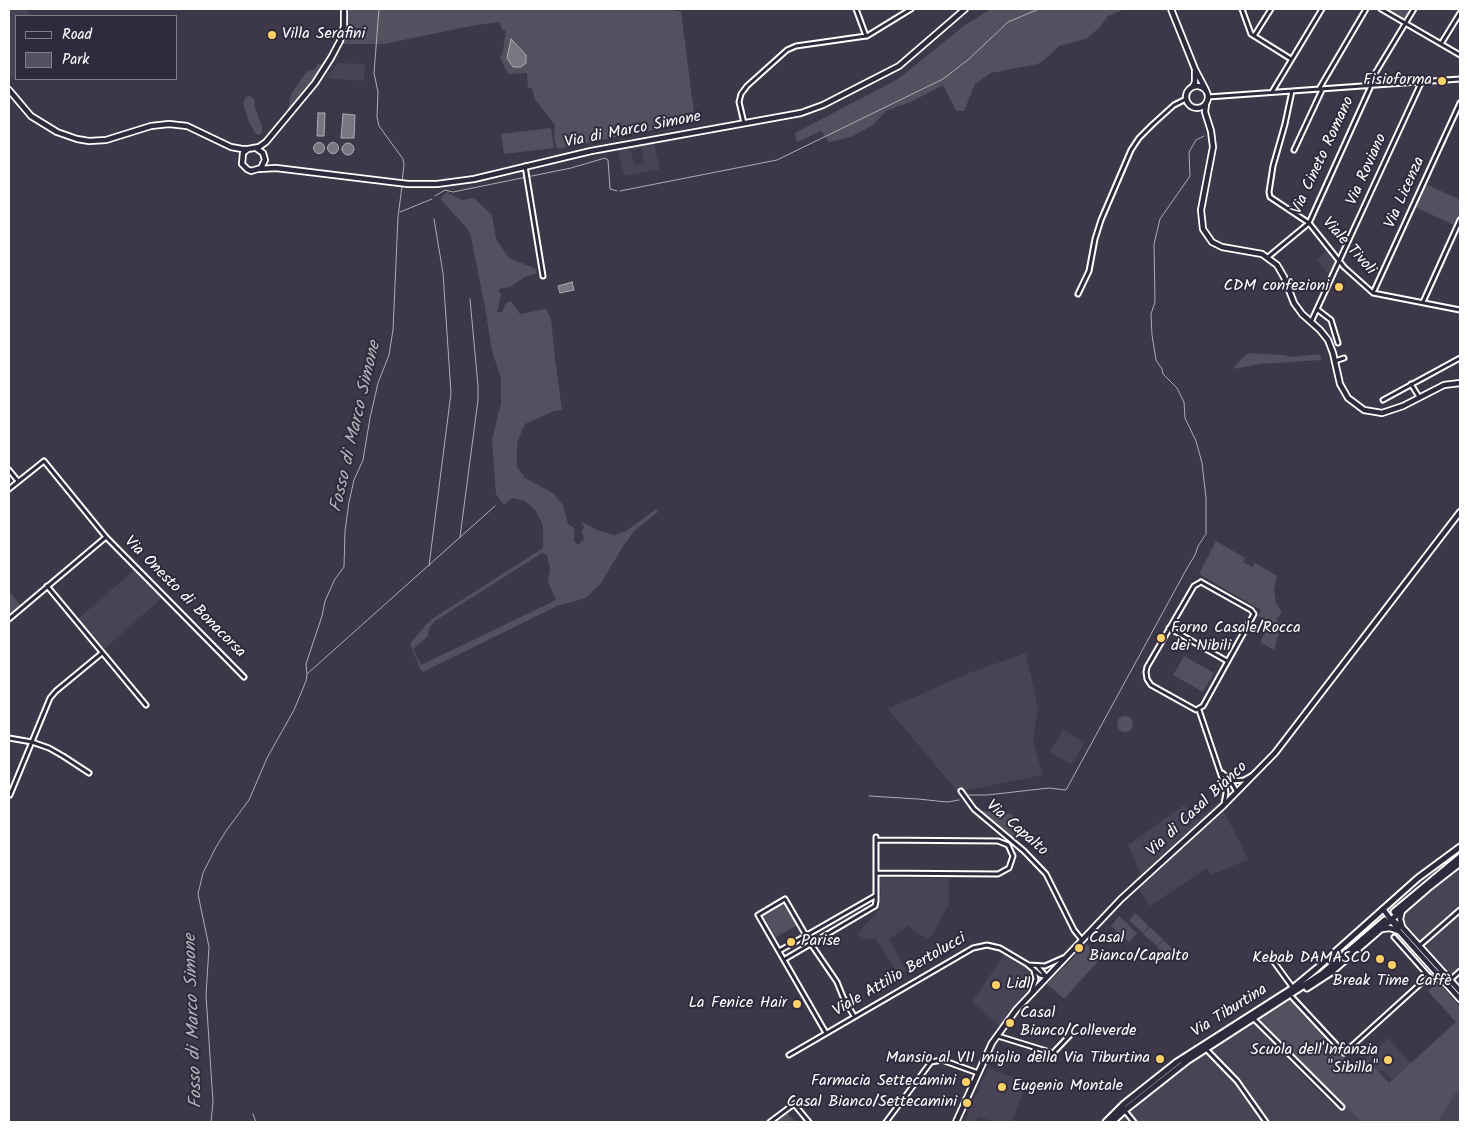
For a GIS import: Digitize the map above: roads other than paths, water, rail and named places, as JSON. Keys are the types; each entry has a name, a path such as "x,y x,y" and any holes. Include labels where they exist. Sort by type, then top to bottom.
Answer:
{"main road":[{"name":"Via Tiburtina","path":"1106,1122 1124,1104 1176,1062 1292,988 1427,871 1460,847"},
{"path":"1394,912 1460,857"},
{"path":"1260,1013 1292,997 1330,973 1428,888 1460,863"},
{"name":"Via Tiburtina","path":"1112,1122 1181,1065 1205,1048 1324,972 1385,920"}],"street":[{"path":"9,90 31,116 57,132 77,139 89,141 106,140 151,126 169,124 187,126 226,145 242,150 256,148 266,142 308,93 331,58 342,34 345,21 344,9"},
{"path":"856,9 866,36"},
{"path":"744,124 740,102 742,92 787,50 796,46 866,36 911,9"},
{"name":"Via di Marco Simone","path":"259,169 276,168 408,184 437,184 463,181 591,151 808,111 889,72 908,59 966,9"},
{"path":"1171,9 1195,69 1206,90 1208,97 1206,117"},
{"path":"1242,9 1249,30 1254,36 1291,59"},
{"path":"1254,36 1270,9"},
{"path":"1271,93 1322,9"},
{"path":"1294,150 1320,89 1366,9"},
{"path":"1381,9 1460,55"},
{"path":"1405,23 1414,9"},
{"path":"1441,44 1460,13"},
{"name":"Via Cineto Romano","path":"1268,257 1309,223 1371,80 1405,23"},
{"path":"1195,69 1195,82 1186,92 1186,99 1188,104 1202,111 1211,131 1213,147 1201,210 1203,229 1212,242 1222,247 1257,253 1268,257 1281,270 1294,303 1302,314 1328,340 1343,391 1352,402 1364,410 1382,413 1392,411 1444,384 1460,384"},
{"path":"1208,97 1460,79"},
{"name":"Via Roviano","path":"1311,322 1421,82"},
{"path":"1193,86 1200,86 1206,90"},
{"name":"Viale Tivoli","path":"1292,91 1286,124 1273,166 1269,194 1272,199 1309,223 1340,262 1373,293 1460,310"},
{"path":"1078,294 1089,271 1100,223 1129,153 1139,138 1153,124 1174,105 1186,99"},
{"name":"Via Licenza","path":"1373,293 1460,103"},
{"path":"1196,108 1206,104"},
{"path":"226,145 234,151 247,170 255,171 263,166 263,153 266,142"},
{"path":"256,148 263,153"},
{"path":"241,160 243,153 248,149"},
{"name":"Via di Marco Simone","path":"264,160 276,168"},
{"path":"525,166 543,276"},
{"path":"1423,302 1460,220"},
{"path":"1318,310 1331,320 1338,343"},
{"path":"1335,361 1344,358"},
{"path":"1383,400 1460,358"},
{"path":"1411,384 1419,397"},
{"name":"Via Onesto di Bonacorsa","path":"18,481 44,460 106,537 244,677"},
{"path":"9,470 18,481 9,489"},
{"name":"Via di Casal Bianco","path":"956,1122 997,1035 1031,994 1120,899 1224,805 1275,753 1460,512"},
{"path":"9,619 106,537"},
{"path":"1201,582 1210,585 1252,610 1254,614 1227,661 1203,706 1198,710 1193,710 1151,684 1147,679 1147,667 1196,584 1201,582"},
{"path":"47,586 146,705"},
{"path":"1169,628 1227,661"},
{"path":"10,795 53,694 102,653"},
{"path":"1198,710 1225,787 1224,805"},
{"path":"9,738 32,742 63,756 89,773"},
{"path":"1219,769 1230,780 1237,792"},
{"path":"1230,780 1244,780 1256,773"},
{"path":"1225,787 1237,792"},
{"name":"Via Capalto","path":"961,791 974,810 1024,851 1043,870 1051,882 1074,930 1082,940"},
{"path":"785,959 874,907 876,902 876,873 876,838 998,841 1008,845 1013,856 1009,868 998,874 876,873"},
{"path":"779,951 848,910 876,896"},
{"path":"826,1033 758,915 786,899 811,944 837,982 854,1016"},
{"path":"848,910 849,915 853,919"},
{"path":"1383,910 1460,999"},
{"path":"1409,955 1460,910"},
{"path":"1401,929 1400,919 1402,911"},
{"path":"844,913 848,922"},
{"path":"1380,930 1390,928 1401,929"},
{"path":"1394,937 1434,982"},
{"name":"Viale Attilio Bertolucci","path":"789,1055 973,948 983,945 996,946 1027,964 1034,971 1047,977"},
{"path":"1417,948 1460,991"},
{"path":"1038,967 1051,965 1070,953"},
{"path":"1280,957 1274,962 1292,988"},
{"name":"Viale Attilio Bertolucci","path":"1027,964 1038,967"},
{"path":"1038,967 1047,977"},
{"path":"1031,994 1036,979 1034,971"},
{"path":"1450,980 1460,971"},
{"path":"1292,997 1344,1053 1429,976"},
{"path":"1253,1018 1342,1107"},
{"path":"997,1035 1053,1053 1072,1033"},
{"path":"1205,1048 1239,1084 1266,1122"},
{"path":"886,1122 931,1062 942,1060 978,1073"},
{"path":"770,1122 794,1104 809,1122"},
{"path":"1125,1110 1134,1122"}],"waterway":[{"name":"Fosso di Marco Simone","path":"379,9 374,73 378,92 377,117 379,126 403,159 402,182"},
{"path":"620,191 777,160 943,79 969,59 1008,22 1039,9"},
{"path":"969,795 987,795 1049,788 1066,790 1206,534 1206,498 1202,463 1196,441 1185,418 1184,402 1177,388 1163,374 1156,360 1151,314 1155,302 1154,244 1160,219 1190,176 1189,152 1196,140 1204,136"},
{"path":"435,196 445,190 453,192 571,168 605,158 608,160 610,189 617,191"},
{"name":"Fosso di Marco Simone","path":"211,1122 213,1102 206,995 209,947 198,894 203,873 216,847 249,800 267,758 294,710 306,681 306,664 325,601 335,579 344,567 345,531 349,502 354,480 363,460 378,383 389,355 393,330 398,217 402,186"},
{"path":"400,212 432,199"},
{"path":"429,566 451,393 443,273 434,219"},
{"path":"460,537 478,400 470,299"},
{"path":"307,674 495,506"},
{"path":"869,796 947,802 959,800"},
{"path":"253,1114 256,1122"}],"place":[{"name":"Villa Serafini","path":"272,35"},
{"name":"Fisioforma","path":"1442,81"},
{"name":"CDM confezioni","path":"1339,287"},
{"name":"Forno Casale/Rocca dei Nibili","path":"1161,638"},
{"name":"Parise","path":"791,942"},
{"name":"Casal Bianco/Capalto","path":"1079,948"},
{"name":"Kebab DAMASCO","path":"1380,959"},
{"name":"Break Time Caffè","path":"1392,965"},
{"name":"Lidl","path":"996,985"},
{"name":"La Fenice Hair","path":"797,1004"},
{"name":"Casal Bianco/Colleverde","path":"1010,1023"},
{"name":"Mansio al VII miglio della Via Tiburtina","path":"1160,1059"},
{"name":"Scuola dell'Infanzia \"Sibilla\"","path":"1388,1060"},
{"name":"Farmacia Settecamini","path":"966,1082"},
{"name":"Eugenio Montale","path":"1002,1087"},
{"name":"Casal Bianco/Settecamini","path":"967,1103"}]}
